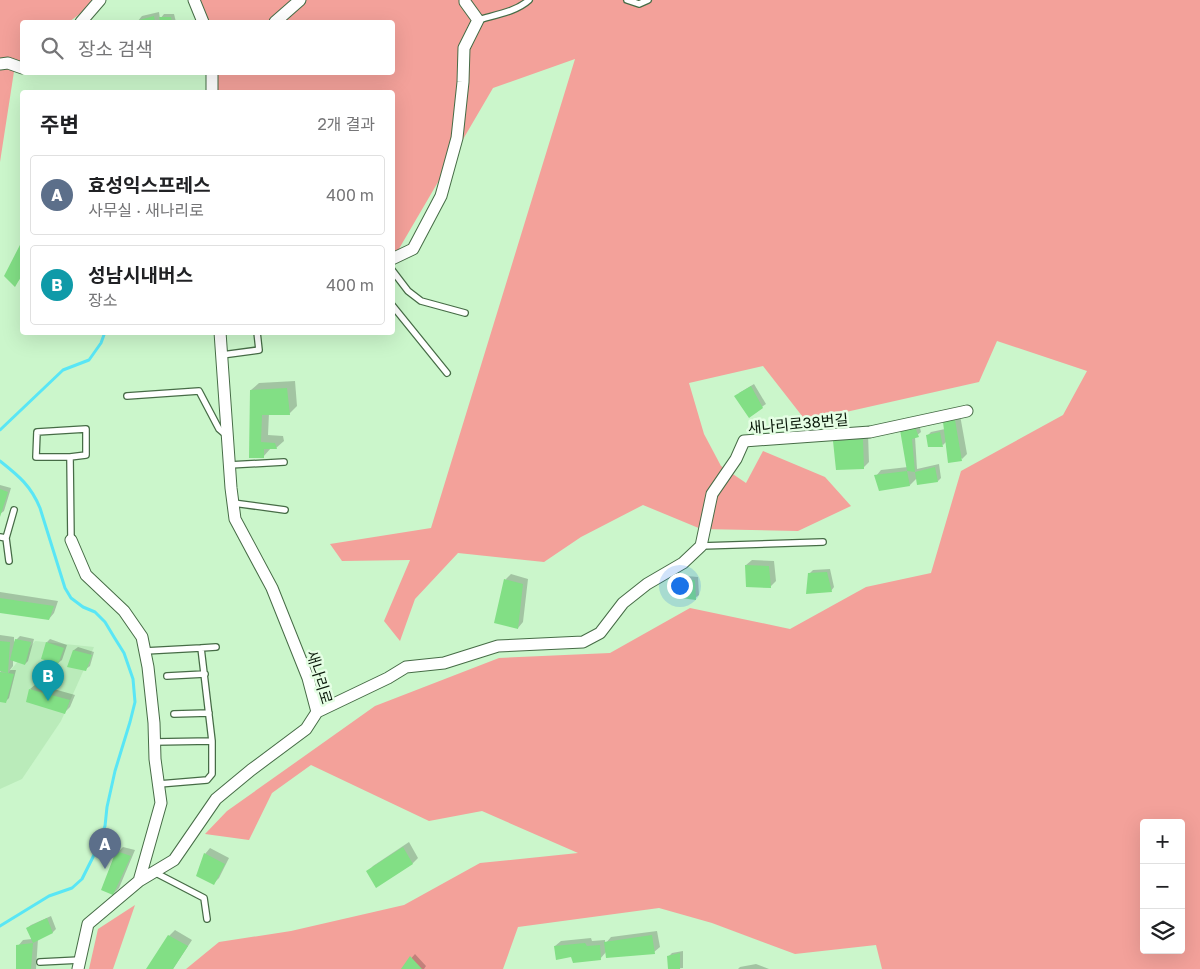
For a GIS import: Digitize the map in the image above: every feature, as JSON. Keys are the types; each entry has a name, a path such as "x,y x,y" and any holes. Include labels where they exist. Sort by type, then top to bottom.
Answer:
{"street":[{"path":"83,20 100,0"},
{"path":"194,0 201,20"},
{"path":"277,20 300,0"},
{"path":"395,257 413,249 441,196 457,138 463,90 464,48 478,20 465,0"},
{"path":"0,64 8,63 19,66"},
{"path":"212,75 212,90"},
{"name":"새나리로","path":"79,964 88,924 140,881 174,860 216,799 306,729 317,712 308,678 272,588 235,519 229,465 220,335"},
{"name":"새나리로38번길","path":"701,546 712,494 736,459 744,441 870,432 967,411"},
{"path":"70,540 86,575 124,611 142,637 145,651 161,803 140,881"},
{"path":"317,712 388,678 406,667 444,663 498,646 583,642 600,632 623,603 647,584 682,563 701,546"}],"lane":[{"path":"478,20 510,10 525,4 529,0"},
{"path":"629,0 639,4 648,0"},
{"path":"395,273 408,291 421,301 465,313"},
{"path":"395,309 447,373"},
{"path":"222,355 259,350 256,335"},
{"path":"127,396 198,391 219,429 227,436"},
{"path":"86,429 86,456 70,457 36,457 37,432 86,429"},
{"path":"70,457 70,540"},
{"path":"229,465 284,462"},
{"path":"233,503 285,510"},
{"path":"9,561 3,538 14,510"},
{"path":"701,546 823,542"},
{"path":"145,651 216,647"},
{"path":"158,784 207,780 212,774 212,741 201,648"},
{"path":"167,676 204,674"},
{"path":"174,714 209,713"},
{"path":"154,742 212,741"},
{"path":"154,872 204,898 207,919"},
{"path":"40,962 79,964"}],"shaded area":[{"path":"0,0 98,0 72,20 20,20 20,61 15,65 0,162"},
{"path":"188,0 1200,0 1200,969 882,969 876,945 795,954 712,923 659,908 518,927 503,969 186,969 219,942 291,931 404,905 480,863 578,853 482,811 429,821 311,765 272,793 249,840 205,834 227,811 375,706 499,658 610,653 690,608 790,629 866,587 931,573 961,471 1063,415 1087,371 997,341 979,382 806,421 763,366 689,383 704,434 721,466 746,483 763,451 825,477 851,506 798,531 701,529 643,505 581,537 544,562 458,553 415,599 400,641 384,621 410,560 342,561 330,544 431,528 575,59 493,88 395,256 395,90 212,90 212,75 395,75 395,20 199,20"},
{"path":"35,641 94,647 61,721 22,779 0,789 0,683"},
{"path":"135,905 113,969 89,969 98,929"}],"building":[{"path":"154,16 155,20 139,20"},
{"path":"159,17 171,17 172,20 160,20"},
{"path":"20,245 20,278 15,287 4,276"},
{"path":"751,386 763,408 749,418 734,396"},
{"path":"287,388 290,415 262,415 261,442 275,443 277,449 264,449 264,458 249,458 250,390"},
{"path":"955,420 962,461 948,463 943,422"},
{"path":"915,427 919,437 912,439 915,472 907,471 900,430"},
{"path":"940,432 943,447 928,447 926,435"},
{"path":"863,439 864,469 836,470 833,441"},
{"path":"935,467 938,482 917,485 915,472"},
{"path":"907,471 910,486 879,491 874,475"},
{"path":"0,489 8,492 0,517"},
{"path":"745,565 769,566 771,588 746,587"},
{"path":"827,572 832,592 806,594 808,573"},
{"path":"671,578 695,580 696,600 673,597"},
{"path":"504,579 523,584 518,629 494,623"},
{"path":"0,598 54,606 49,620 0,613"},
{"path":"15,639 31,642 25,665 10,660"},
{"path":"0,641 10,642 8,673 0,671"},
{"path":"46,642 64,648 58,664 41,659"},
{"path":"73,650 92,655 86,671 67,667"},
{"path":"0,672 14,674 6,703 0,702"},
{"path":"29,689 70,700 65,714 26,702"},
{"path":"403,847 413,864 376,888 366,871"},
{"path":"116,851 131,856 113,895 101,890"},
{"path":"204,853 225,864 214,885 196,876"},
{"path":"47,918 53,933 33,943 26,928"},
{"path":"168,935 188,946 173,969 146,969"},
{"path":"652,935 655,954 606,958 604,942"},
{"path":"33,943 31,969 16,969 16,945"},
{"path":"585,943 587,946 600,945 601,960 573,963 571,957 556,960 554,946"},
{"path":"680,953 680,969 668,969 667,956"},
{"path":"410,956 422,969 401,969"}],"waterway":[{"path":"0,430 63,370 89,360 101,343 104,335"},
{"path":"0,461 24,482 33,493 40,508 65,588 71,598 83,607 95,612 105,622 124,653 133,679 135,702 115,771 105,826 82,879 72,888 49,896 0,926"}],"place":[{"name":"성남시내버스","path":"48,701"},
{"name":"효성익스프레스","path":"105,869"}]}
